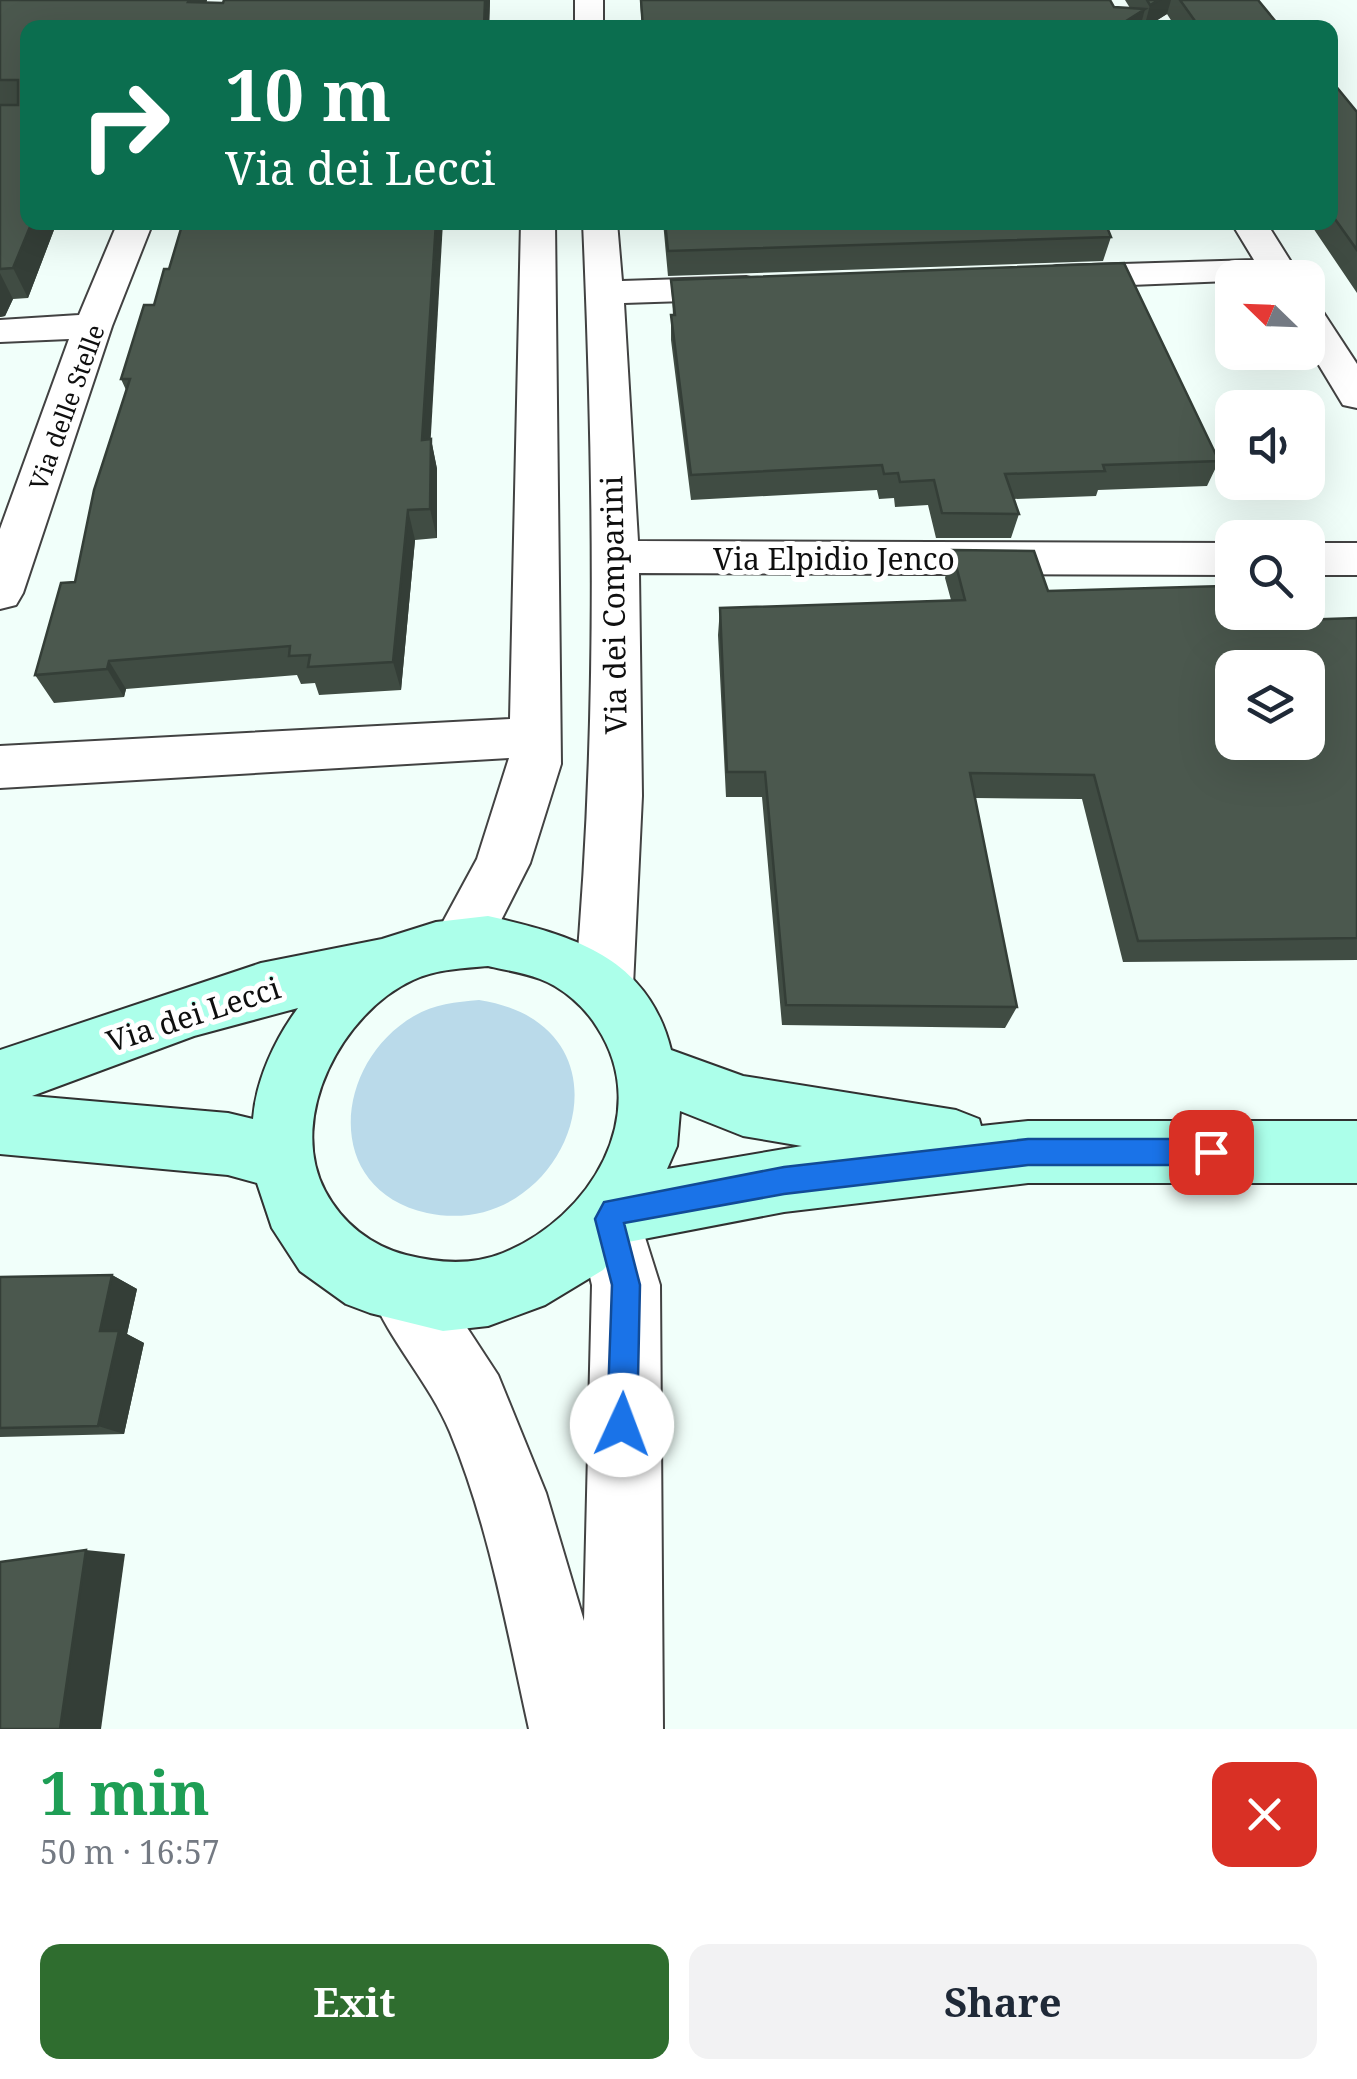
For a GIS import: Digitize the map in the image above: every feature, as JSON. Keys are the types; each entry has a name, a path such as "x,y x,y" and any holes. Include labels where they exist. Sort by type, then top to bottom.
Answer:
{"street":[{"name":"Via delle Stelle","path":"0,594 94,326 133,230"},
{"path":"461,942 486,901 516,830 535,764 538,230"},
{"name":"Via dei Comparini","path":"600,230 614,557 616,859 604,986"},
{"path":"1253,230 1271,260"},
{"path":"1020,279 1215,275"},
{"path":"604,293 782,287"},
{"path":"0,330 94,326"},
{"path":"1325,344 1357,396"},
{"name":"Via Elpidio Jenco","path":"614,557 1215,559"},
{"path":"1325,559 1357,560"},
{"path":"0,766 536,737"},
{"name":"Via dei Lecci","path":"0,1079 194,1010 461,942 488,940 540,948 604,986"},
{"path":"389,963 360,981 339,1002 316,1028 298,1058 286,1089 280,1158 287,1188 319,1242 372,1281 404,1292 436,1296 504,1288 564,1258 611,1215 636,1174 649,1134 650,1071 630,1020 604,986"},
{"path":"650,1071 697,1090 773,1112 1028,1152"},
{"path":"0,1124 228,1144 280,1158"},
{"path":"611,1215 784,1180 1028,1152 1357,1152"},
{"path":"611,1215 626,1285 622,1729"},
{"path":"404,1292 478,1414 499,1466 530,1567 570,1729"}],"shaded area":[{"path":"479,1000 531,1018 562,1048 574,1087 570,1127 550,1166 519,1196 477,1214 427,1213 393,1200 369,1179 355,1153 351,1124 355,1093 367,1063 387,1037 414,1016 437,1006"}],"building":[{"path":"0,0 485,0 484,20 20,20 20,230 29,230 13,268 0,269 0,105 18,105 18,80 0,80"},
{"path":"641,0 1110,0 1114,7 1145,9 1128,20 642,20"},
{"path":"1180,0 1258,0 1274,20 1194,20"},
{"path":"1338,89 1357,112 1357,250 1338,223"},
{"path":"181,230 435,230 422,440 431,439 430,509 408,510 393,662 308,667 310,655 289,656 290,646 109,661 107,669 35,675 61,583 75,582 94,490 130,379 121,379 144,305 154,305 164,269 169,269"},
{"path":"666,230 1108,230 1111,237 668,251"},
{"path":"1124,263 1215,453 1215,461 1103,465 1105,471 1005,474 1019,514 942,513 934,480 900,482 898,473 884,474 882,465 691,475 671,315 675,315 671,280"},
{"path":"952,550 1034,551 1048,591 1215,586 1215,630 1325,630 1325,619 1357,618 1357,938 1138,941 1094,775 970,773 1017,1007 786,1005 765,772 727,772 720,608 965,600"},
{"path":"112,1275 100,1331 119,1331 98,1426 0,1428 0,1277"},
{"path":"86,1550 60,1729 0,1729 0,1562"}],"route":[{"path":"622,1425 626,1285 609,1219 614,1212 784,1180 1028,1152 1211,1152"}]}
